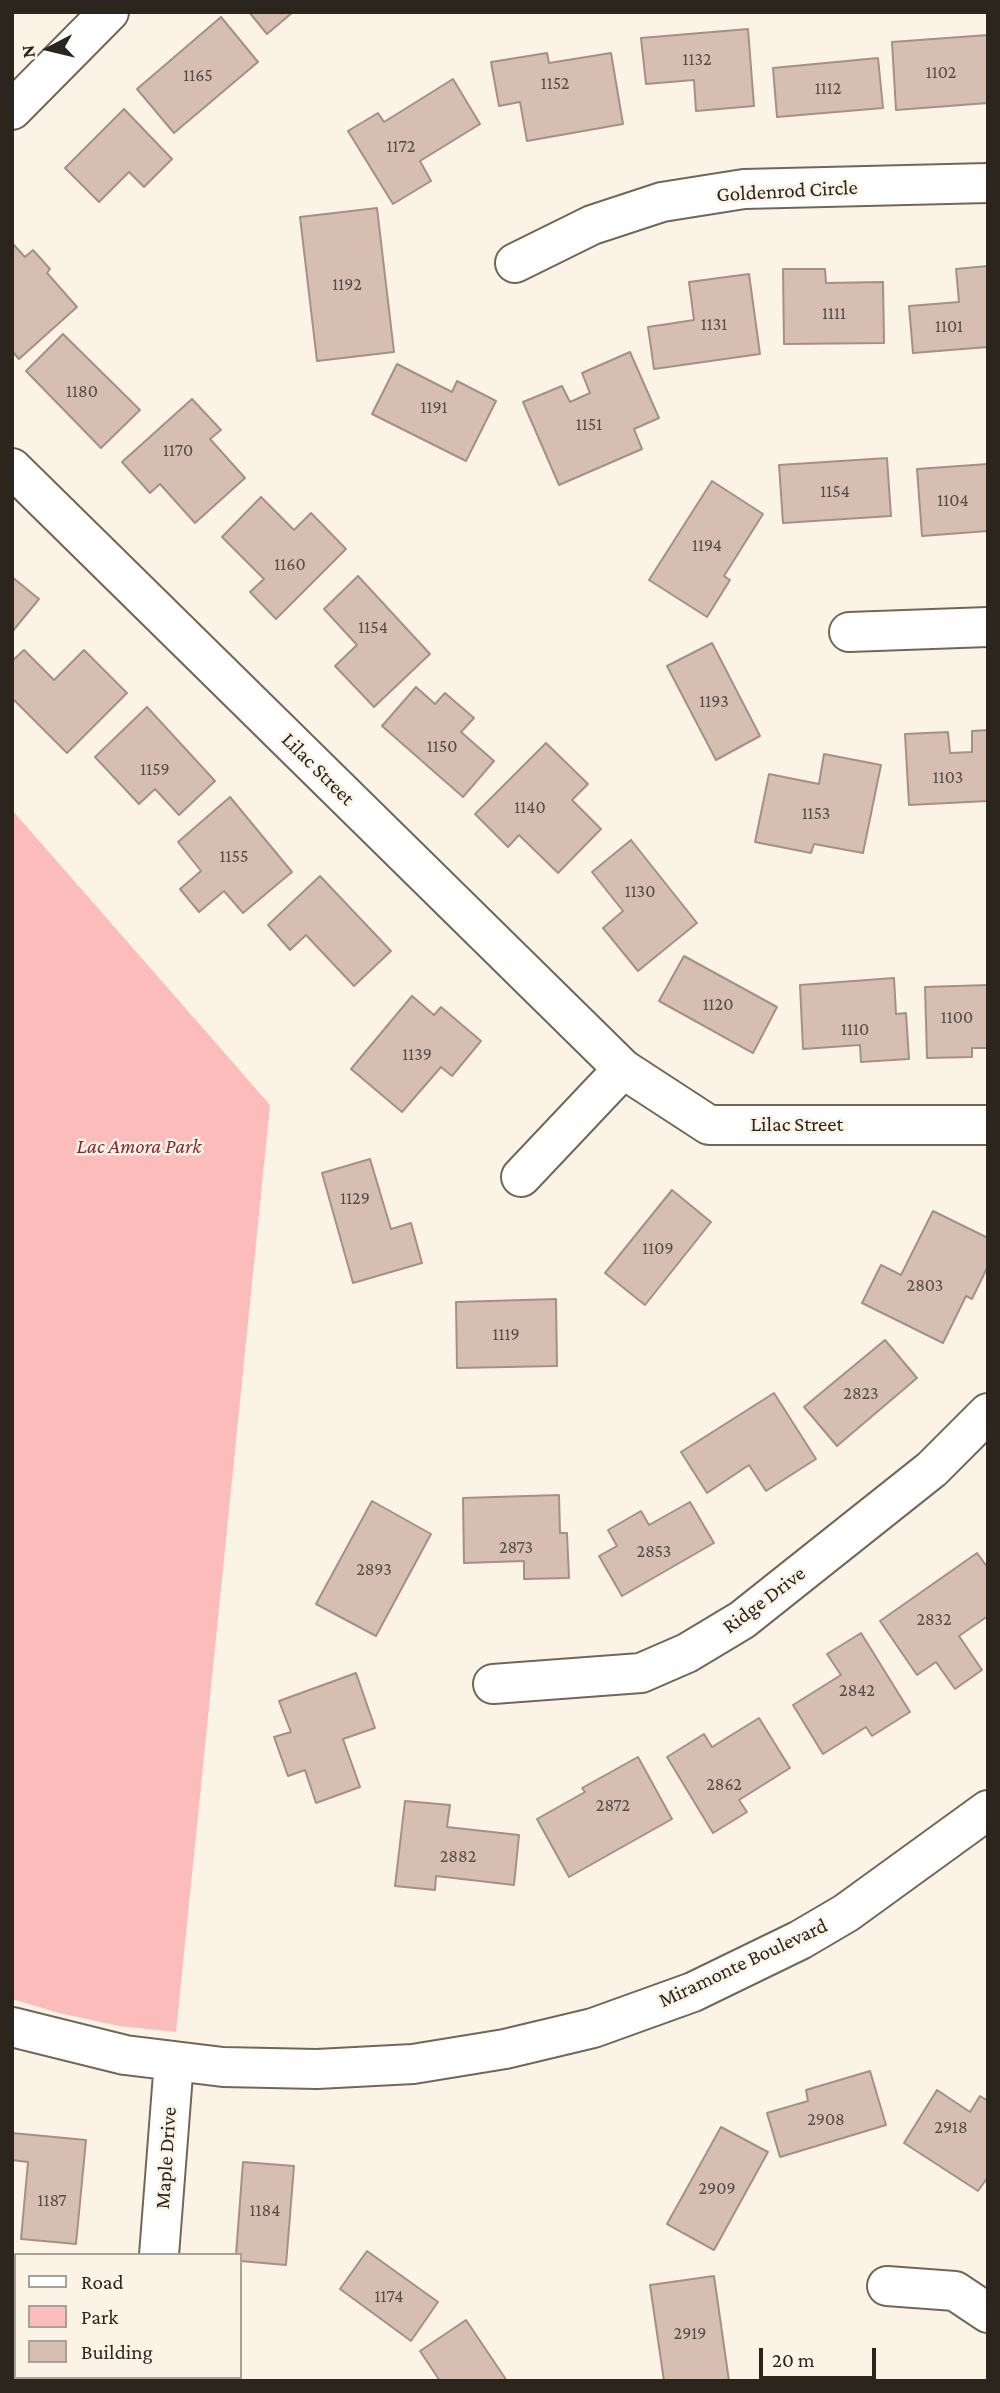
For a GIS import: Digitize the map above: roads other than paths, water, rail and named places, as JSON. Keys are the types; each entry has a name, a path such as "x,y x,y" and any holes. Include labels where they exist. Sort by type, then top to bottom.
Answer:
{"street":[{"path":"12,110 108,12"},
{"name":"Goldenrod Circle","path":"515,262 592,225 662,202 744,189 988,183"},
{"name":"Lilac Street","path":"12,468 624,1069 709,1125 988,1125"},
{"path":"849,632 988,627"},
{"path":"521,1177 624,1069"},
{"name":"Ridge Drive","path":"493,1684 641,1673 687,1653 742,1620 932,1469 988,1413"},
{"name":"Miramonte Boulevard","path":"12,2027 125,2055 223,2067 317,2070 413,2064 505,2049 593,2028 693,1992 800,1940 846,1913 988,1810"},
{"name":"Maple Drive","path":"159,2253 173,2061"},
{"path":"887,2286 955,2291 988,2313"}],"park label":[{"name":"Lac Amora Park","path":"139,1147"}]}
